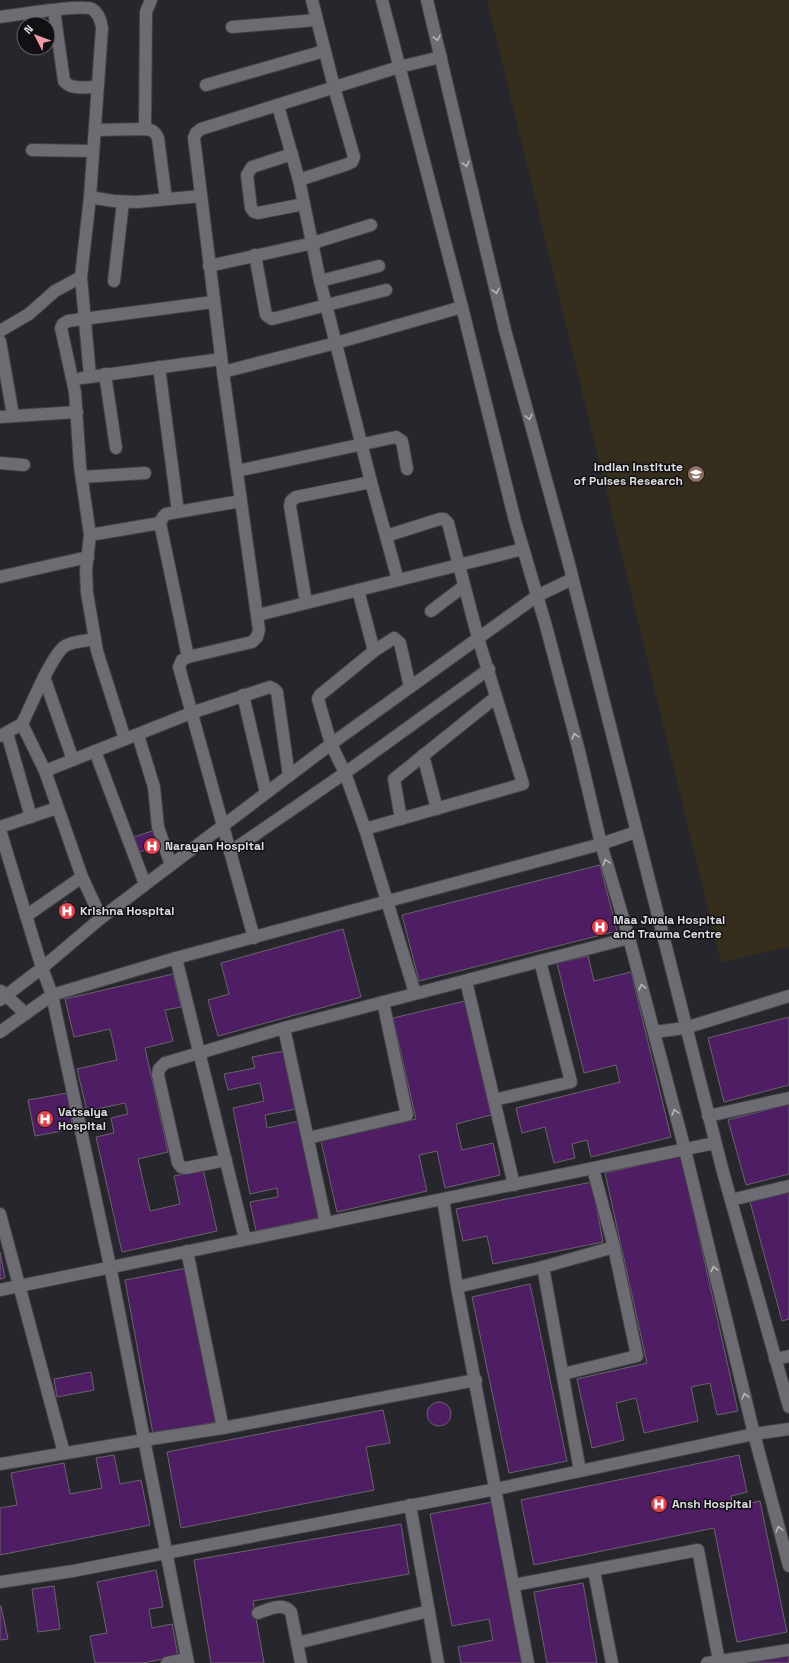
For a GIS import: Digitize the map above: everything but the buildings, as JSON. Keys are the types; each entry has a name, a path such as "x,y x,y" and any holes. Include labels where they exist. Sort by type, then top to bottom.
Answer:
{"street":[{"path":"145,129 146,12 151,0"},
{"path":"299,180 348,164 352,162 354,157 324,51 312,0"},
{"path":"382,0 523,549 579,751 601,844 629,938 685,1150 754,1434 789,1566"},
{"path":"427,0 505,330 572,579 685,1028 730,1200 789,1407"},
{"path":"0,17 54,10 87,8 98,14 102,28 90,198 81,277 90,376"},
{"path":"54,10 64,81 68,85 72,86 97,87"},
{"path":"232,27 316,20"},
{"path":"206,85 324,51"},
{"path":"254,938 190,713 179,667 182,660 188,657 252,642 257,636 259,630 222,372 194,138 196,132 201,129 278,106 399,66 441,57"},
{"path":"278,106 299,180 326,306 371,482 398,580"},
{"path":"95,130 152,130 158,138 166,199"},
{"path":"32,150 93,151"},
{"path":"292,154 252,167 249,170 247,175 251,208 254,212 258,213 304,204"},
{"path":"90,198 122,202 201,196"},
{"path":"114,281 122,202"},
{"path":"209,266 313,243 371,226"},
{"path":"255,255 266,315 272,320 386,290"},
{"path":"320,281 379,266"},
{"path":"0,331 29,314 55,291 81,277"},
{"path":"126,739 102,667 95,639 86,582 90,535 79,451 77,412 73,380 61,328 63,324 68,321 84,318 213,302"},
{"path":"222,372 336,344 462,307"},
{"path":"0,341 13,416"},
{"path":"73,380 90,376 221,359"},
{"path":"159,367 178,512"},
{"path":"105,374 116,448"},
{"path":"0,417 77,412"},
{"path":"237,471 396,437 399,437 402,441 407,469"},
{"path":"0,463 24,465"},
{"path":"82,477 145,473"},
{"path":"306,603 290,506 291,501 296,497 371,482"},
{"path":"188,657 160,523 166,514 241,501"},
{"path":"365,829 523,784 496,697 489,669 478,638 448,523 444,519 440,519 386,536"},
{"path":"90,535 160,523"},
{"path":"258,615 523,549"},
{"path":"0,577 88,557"},
{"path":"26,1014 2,996 42,968 101,918 331,744 537,596 572,579"},
{"path":"432,611 464,586"},
{"path":"358,590 374,651"},
{"path":"410,687 400,643 394,638 390,639 374,651 320,695 318,699 331,744 345,773 365,829 415,993"},
{"path":"31,817 3,734 22,724 44,677 59,651 70,643 95,639"},
{"path":"230,852 345,773 489,669"},
{"path":"44,677 73,760"},
{"path":"45,771 190,713 243,695 270,688 277,692 288,776"},
{"path":"243,695 266,793"},
{"path":"401,819 394,779 496,697"},
{"path":"22,724 45,771 82,877 101,918"},
{"path":"138,735 154,787 158,827 171,865"},
{"path":"95,751 145,884"},
{"path":"423,755 437,809"},
{"path":"57,808 0,829 42,968 52,995 110,1266 187,1661 167,1663"},
{"path":"0,1032 52,995 176,958 601,844 636,832"},
{"path":"26,916 82,877"},
{"path":"226,1160 186,1168 181,1167 178,1163 158,1075 159,1069 165,1063 201,1054 284,1028 629,938"},
{"path":"176,958 246,1239"},
{"path":"494,1100 571,1082 540,961"},
{"path":"466,981 514,1185"},
{"path":"654,1032 685,1028 789,996"},
{"path":"308,1138 407,1115 383,1002"},
{"path":"284,1028 326,1223"},
{"path":"708,1116 789,1098"},
{"path":"0,1290 110,1266 715,1143"},
{"path":"563,1374 637,1356 614,1247 593,1169"},
{"path":"730,1200 789,1186"},
{"path":"443,1199 457,1287 476,1380 528,1663"},
{"path":"0,1214 64,1453"},
{"path":"457,1287 543,1267 614,1247"},
{"path":"188,1251 223,1428"},
{"path":"543,1267 580,1471"},
{"path":"775,1359 789,1356"},
{"path":"0,1464 223,1428 476,1380"},
{"path":"0,1582 73,1570 496,1489 754,1434 789,1429"},
{"path":"410,1505 438,1663"},
{"path":"514,1585 698,1550 719,1661"},
{"path":"594,1571 612,1663"},
{"path":"258,1613 281,1606 286,1607 291,1612 301,1663"},
{"path":"297,1644 429,1611"},
{"path":"707,1663 789,1650"}],"shaded area":[{"name":"Indian Institute of Pulses Research","path":"487,0 789,0 789,947 721,962"}],"place":[{"name":"Indian Institute of Pulses Research","path":"696,474"},
{"name":"Narayan Hospital","path":"152,846"},
{"name":"Krishna Hospital","path":"67,911"},
{"name":"Maa Jwala Hospital and Trauma Centre","path":"600,927"},
{"name":"Vatsalya Hospital","path":"45,1119"},
{"name":"Ansh Hospital","path":"659,1504"}]}
